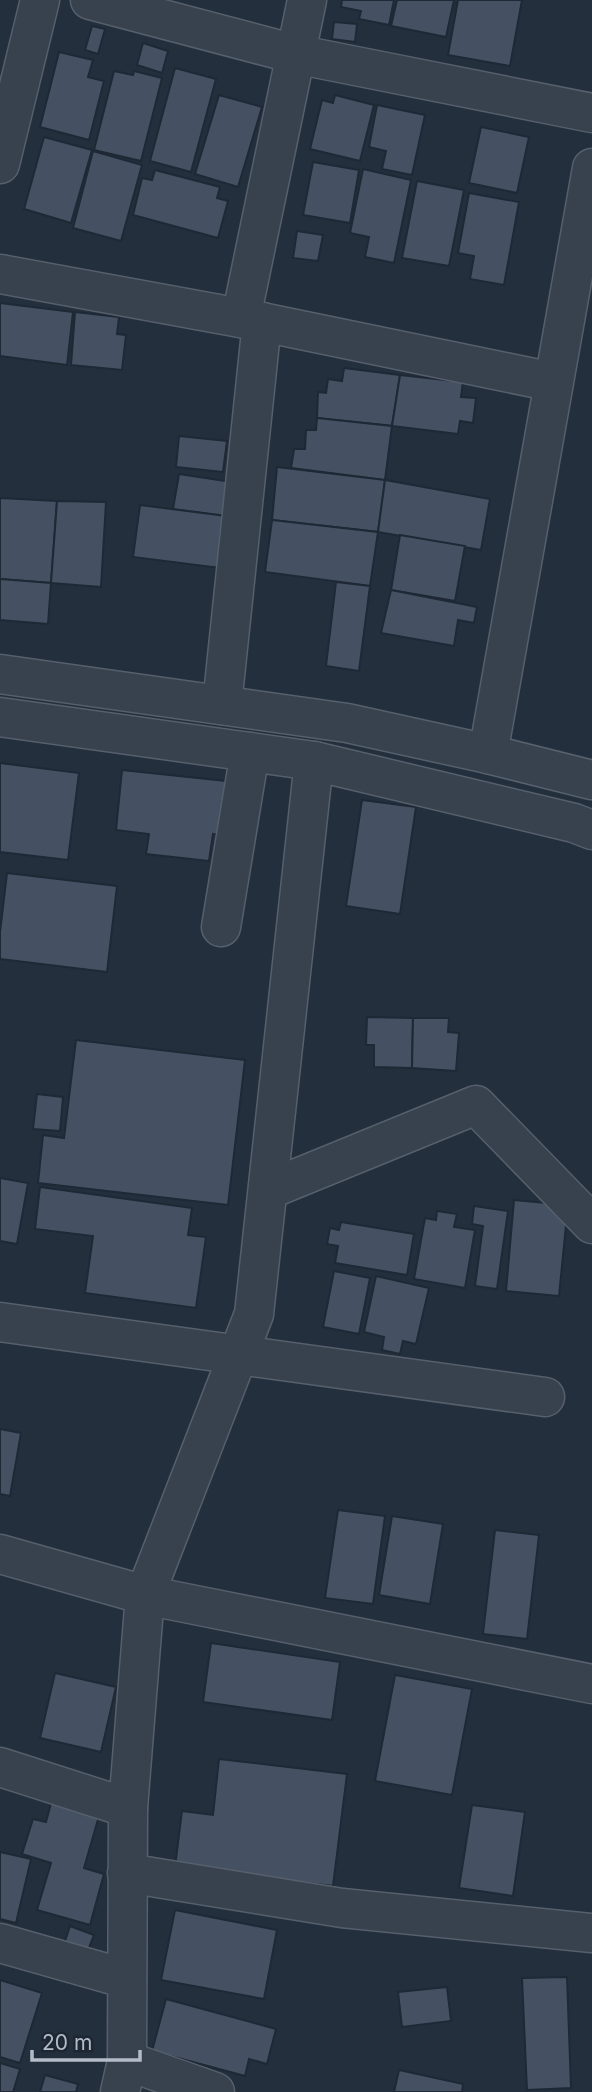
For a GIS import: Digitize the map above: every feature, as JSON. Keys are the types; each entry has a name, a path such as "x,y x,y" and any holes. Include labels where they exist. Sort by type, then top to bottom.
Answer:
{"street":[{"path":"0,164 40,0"},
{"path":"90,0 295,54 592,113"},
{"path":"222,705 251,320 295,54 307,0"},
{"path":"488,754 592,168"},
{"path":"0,274 251,320 553,382"},
{"path":"0,674 347,723 592,780"},
{"path":"0,717 314,761 573,823 592,830"},
{"path":"221,927 250,752"},
{"path":"215,2092 123,2077 127,1979 128,1808 145,1595 254,1314 314,761"},
{"path":"268,1190 476,1105 592,1224"},
{"path":"0,1322 544,1397"},
{"path":"0,1554 145,1595 592,1684"},
{"path":"0,1767 128,1808"},
{"path":"128,1873 342,1908 592,1933"},
{"path":"0,1943 127,1979"}],"building":[{"path":"342,0 394,0 389,25 359,19 361,11 341,7"},
{"path":"397,0 454,0 446,37 391,26"},
{"path":"458,0 522,0 510,66 448,55"},
{"path":"334,22 357,24 355,42 332,39"},
{"path":"92,26 105,29 98,54 85,50"},
{"path":"143,43 168,51 162,73 137,65"},
{"path":"59,52 93,60 88,77 104,81 89,140 40,127"},
{"path":"175,68 216,79 191,172 150,161"},
{"path":"114,71 133,75 134,71 162,78 141,161 94,150"},
{"path":"219,95 262,107 238,187 195,174"},
{"path":"335,95 374,105 360,161 310,149 322,100 333,103"},
{"path":"377,105 425,115 412,175 382,169 386,151 369,147"},
{"path":"481,127 529,137 517,193 469,183"},
{"path":"44,137 92,150 71,223 24,209"},
{"path":"93,151 142,165 121,241 73,228"},
{"path":"313,162 359,170 350,223 303,215"},
{"path":"363,169 411,180 394,263 365,257 369,237 350,233"},
{"path":"155,170 220,187 217,198 228,201 218,238 133,215 142,178 152,180"},
{"path":"417,181 464,190 449,266 402,258"},
{"path":"469,193 519,202 504,285 470,279 474,256 458,253"},
{"path":"297,231 323,235 318,261 293,258"},
{"path":"0,303 73,312 67,365 0,356"},
{"path":"75,312 119,317 117,334 126,335 122,370 71,365"},
{"path":"344,368 400,375 392,426 317,418 318,392 326,393 328,379 342,381"},
{"path":"400,375 463,382 461,397 476,398 473,423 460,421 458,434 392,426"},
{"path":"317,418 392,426 385,480 291,468 294,449 305,449 306,430 316,430"},
{"path":"179,436 227,441 223,472 176,467"},
{"path":"277,467 385,480 378,532 272,520"},
{"path":"179,474 232,482 226,516 173,509"},
{"path":"385,480 490,499 481,550 378,532"},
{"path":"0,498 57,501 51,583 0,579"},
{"path":"57,501 106,502 101,587 51,583"},
{"path":"140,505 226,516 220,568 133,557"},
{"path":"272,520 378,532 370,586 265,572"},
{"path":"400,535 465,546 455,601 391,590"},
{"path":"0,579 51,583 48,624 0,620"},
{"path":"336,582 370,586 359,671 326,666"},
{"path":"391,590 477,607 474,623 458,620 454,646 381,633"},
{"path":"0,763 79,773 68,860 0,852"},
{"path":"122,770 226,781 220,835 213,834 209,861 146,854 149,834 116,830"},
{"path":"362,800 416,807 400,914 346,906"},
{"path":"7,873 117,886 107,972 0,959 0,932"},
{"path":"367,1017 413,1018 412,1068 374,1067 374,1045 366,1045"},
{"path":"413,1018 449,1018 448,1032 459,1033 456,1071 412,1068"},
{"path":"76,1040 245,1060 228,1205 38,1183 43,1135 64,1138"},
{"path":"37,1094 63,1097 60,1131 33,1129"},
{"path":"0,1178 28,1183 17,1244 0,1241"},
{"path":"40,1187 192,1208 188,1235 206,1237 196,1308 85,1293 93,1236 35,1229"},
{"path":"514,1200 568,1205 559,1296 506,1291"},
{"path":"474,1206 508,1211 497,1289 475,1286 483,1226 472,1224"},
{"path":"437,1211 457,1214 454,1227 475,1230 465,1288 414,1279 425,1218 436,1220"},
{"path":"341,1222 414,1234 407,1275 335,1263 338,1246 327,1244 330,1228 339,1230"},
{"path":"334,1271 370,1278 359,1334 323,1327"},
{"path":"376,1276 429,1288 416,1344 403,1341 400,1354 382,1350 384,1337 364,1332"},
{"path":"0,1429 21,1433 10,1496 0,1494"},
{"path":"338,1510 385,1516 373,1604 325,1598"},
{"path":"392,1516 443,1524 430,1604 379,1595"},
{"path":"495,1530 539,1535 527,1639 483,1634"},
{"path":"211,1643 340,1662 332,1720 203,1702"},
{"path":"55,1673 116,1687 101,1752 40,1738"},
{"path":"395,1675 472,1689 452,1795 375,1781"},
{"path":"219,1759 347,1774 333,1886 175,1867 182,1811 213,1815"},
{"path":"51,1803 99,1816 84,1868 104,1874 90,1925 37,1910 51,1863 22,1854 33,1819 46,1822"},
{"path":"472,1805 525,1812 513,1896 459,1888"},
{"path":"0,1852 31,1859 16,1923 0,1919"},
{"path":"175,1910 277,1930 264,1999 161,1980"},
{"path":"70,1926 94,1935 86,1955 63,1947"},
{"path":"567,1977 571,2088 527,2090 522,1978"},
{"path":"0,1980 42,1993 20,2063 0,2057"},
{"path":"447,1987 451,2021 402,2027 398,1992"},
{"path":"166,1999 276,2029 267,2064 249,2059 245,2076 152,2051"},
{"path":"0,2063 20,2069 13,2092 0,2092"},
{"path":"399,2070 463,2084 462,2092 394,2092"},
{"path":"45,2075 78,2084 76,2092 40,2092"}]}
